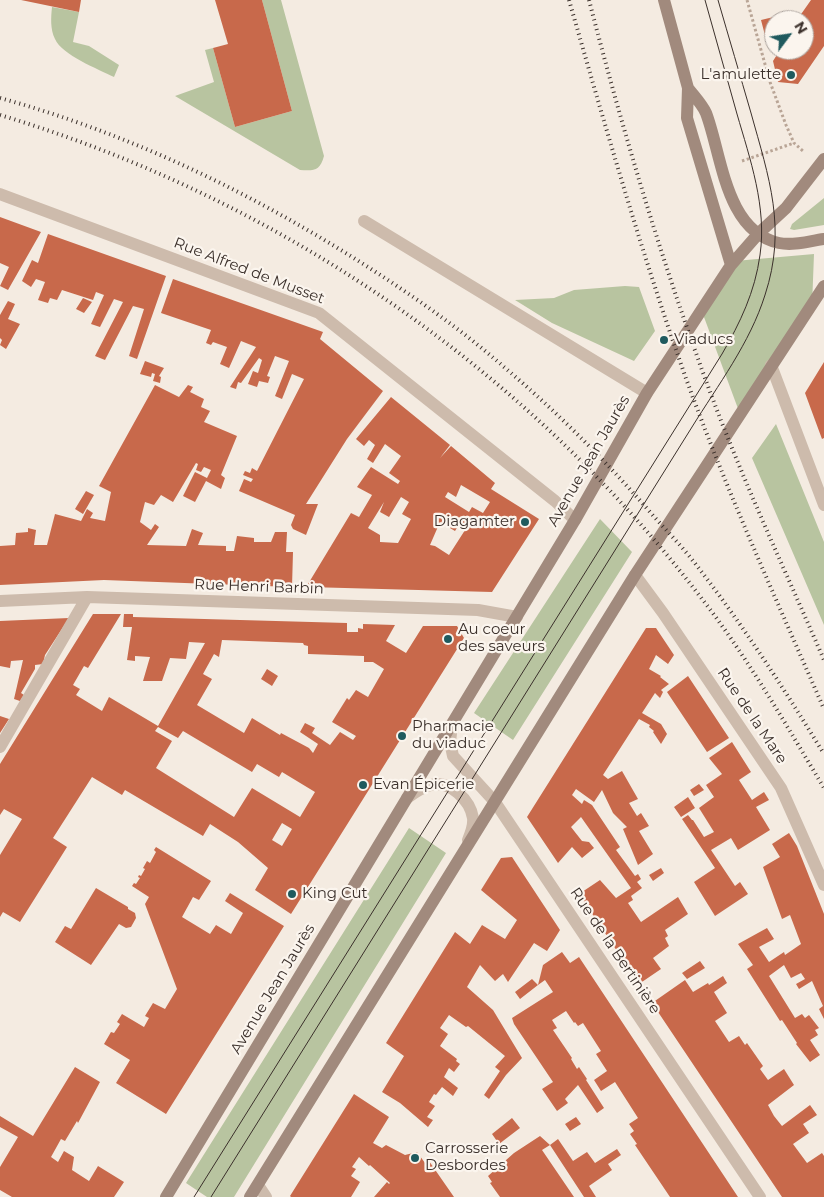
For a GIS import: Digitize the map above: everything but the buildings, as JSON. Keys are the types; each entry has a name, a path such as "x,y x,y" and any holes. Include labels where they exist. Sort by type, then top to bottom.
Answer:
{"main road":[{"path":"664,0 688,88 686,118 731,266"},
{"path":"688,88 705,111 736,210 747,224 778,243 796,244 824,238"},
{"name":"Avenue Jean Jaurès","path":"166,1197 575,520 646,393 731,266 759,233 786,208 821,163"},
{"name":"Avenue Jean Jaurès","path":"250,1197 634,576 824,286"}],"street":[{"name":"Rue Alfred de Musset","path":"0,194 319,313 555,501 575,520"},
{"path":"364,221 646,393"},
{"path":"771,365 824,505"},
{"name":"Rue de la Mare","path":"634,576 663,613 781,788 824,885"},
{"path":"0,747 87,597"},
{"name":"Rue Henri Barbin","path":"0,601 87,597 478,610 517,617"},
{"name":"Rue de la Bertinière","path":"452,724 450,742 453,756 495,802 760,1197"},
{"name":"Avenue Jean Jaurès","path":"407,798 430,785 437,784 447,786 466,800 470,809 473,826 465,850"},
{"path":"258,1185 266,1197"}],"path":[{"path":"747,0 770,82 794,143 821,163"},
{"path":"722,168 794,143"}],"green space":[{"path":"262,0 281,0 324,156 321,165 313,170 300,170 175,96 214,82 205,50 213,48 235,127 292,111"},
{"path":"52,7 79,12 73,42 89,46 119,65 114,77 81,61 59,45 52,31"},
{"path":"824,198 824,225 790,229 792,224"},
{"path":"814,254 812,306 740,414 701,309 735,261"},
{"path":"625,286 639,287 655,331 634,361 552,323 515,300 554,298 574,290"},
{"path":"776,424 824,542 824,625 752,458"},
{"path":"600,519 632,552 513,740 474,713"},
{"path":"409,828 446,853 234,1197 207,1197 186,1183"}],"tram line":[{"path":"194,1197 722,354 746,307 758,269 760,255 762,237 759,201 752,166 705,0"},
{"path":"211,1197 733,363 759,313 771,271 775,247 773,203 764,159 718,0"}],"railway":[{"path":"569,0 640,241 671,337 703,425 736,507 824,709"},
{"path":"589,0 615,99 644,196 675,293 709,389 736,458 824,660"},
{"path":"0,98 97,129 144,148 236,191 325,240 368,267 472,340 580,436 685,551 743,629 824,754"},
{"path":"0,115 102,150 201,193 296,243 387,300 473,364 554,435 630,512 699,595 749,665 824,788"}],"place":[{"name":"L'amulette","path":"791,75"},
{"name":"Viaducs","path":"664,340"},
{"name":"Diagamter","path":"525,522"},
{"name":"Au coeur des saveurs","path":"448,639"},
{"name":"Pharmacie du viaduc","path":"402,736"},
{"name":"Evan Épicerie","path":"363,785"},
{"name":"King Cut","path":"292,894"},
{"name":"Carrosserie Desbordes","path":"415,1158"}]}
